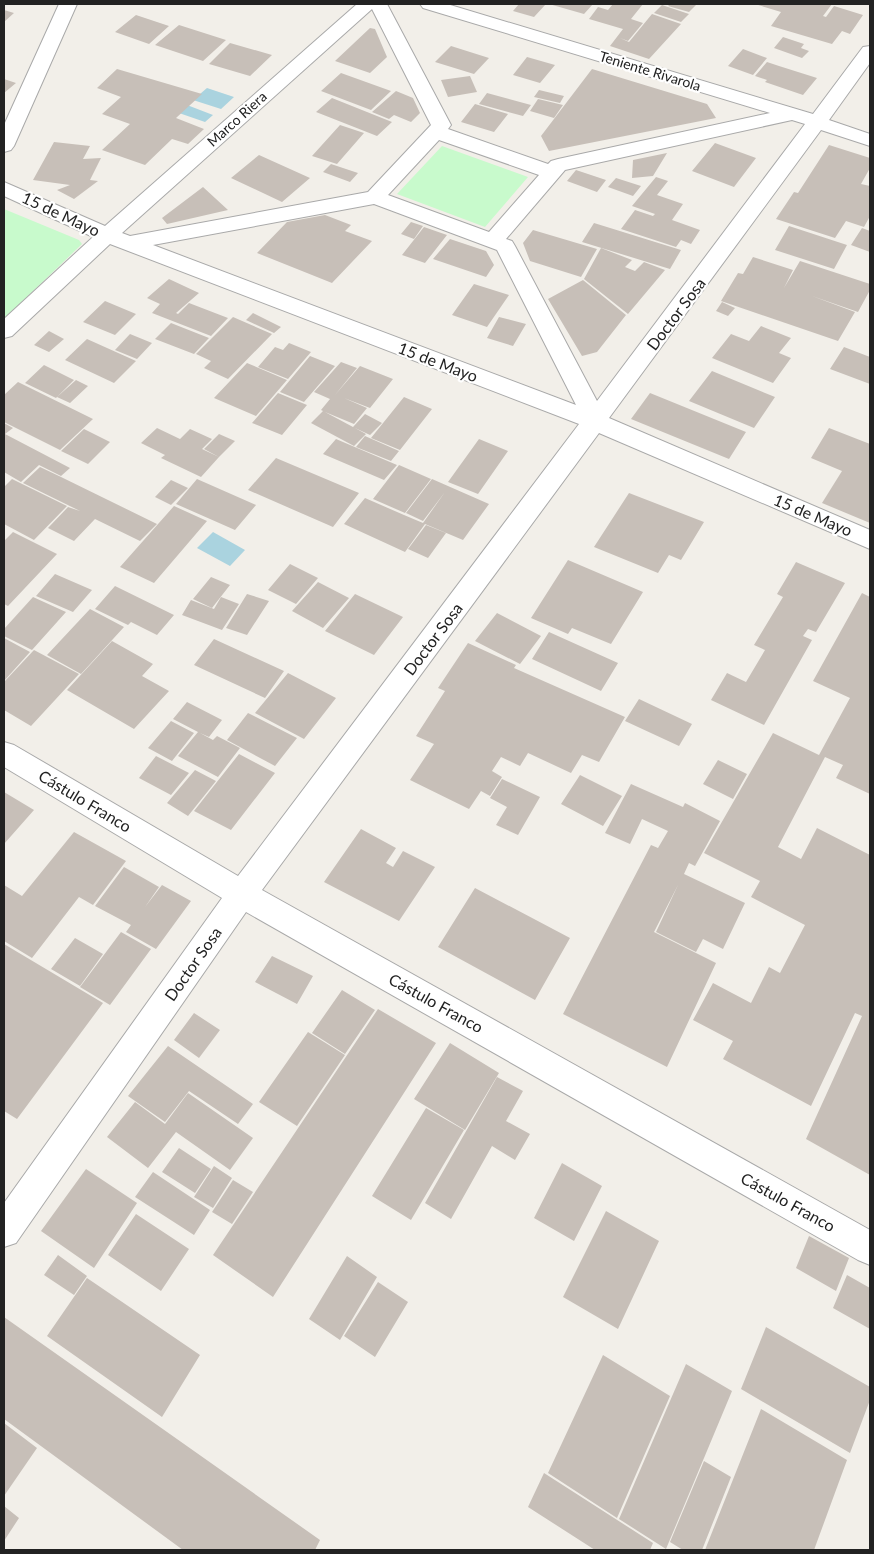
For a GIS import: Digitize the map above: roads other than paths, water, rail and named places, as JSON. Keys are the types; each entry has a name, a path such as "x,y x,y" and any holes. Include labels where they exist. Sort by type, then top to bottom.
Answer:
{"street":[{"path":"4,146 68,4"},
{"name":"Marco Riera","path":"4,331 107,235 367,4"},
{"path":"375,197 441,125 378,4"},
{"name":"Teniente Rivarola","path":"429,4 794,114 870,140"},
{"name":"Doctor Sosa","path":"4,1231 242,894 596,422 870,51"},
{"path":"493,241 558,165 794,114"},
{"path":"436,132 551,172"},
{"name":"15 de Mayo","path":"4,188 129,244 596,422 870,540"},
{"path":"129,244 375,197 493,241 506,246 596,422"},
{"name":"Cástulo Franco","path":"4,753 242,894 870,1248"}],"water":[{"path":"207,88 234,97 221,109 193,100"},
{"path":"187,105 213,115 205,122 179,113"},
{"path":"213,532 245,550 230,566 197,548"}]}
